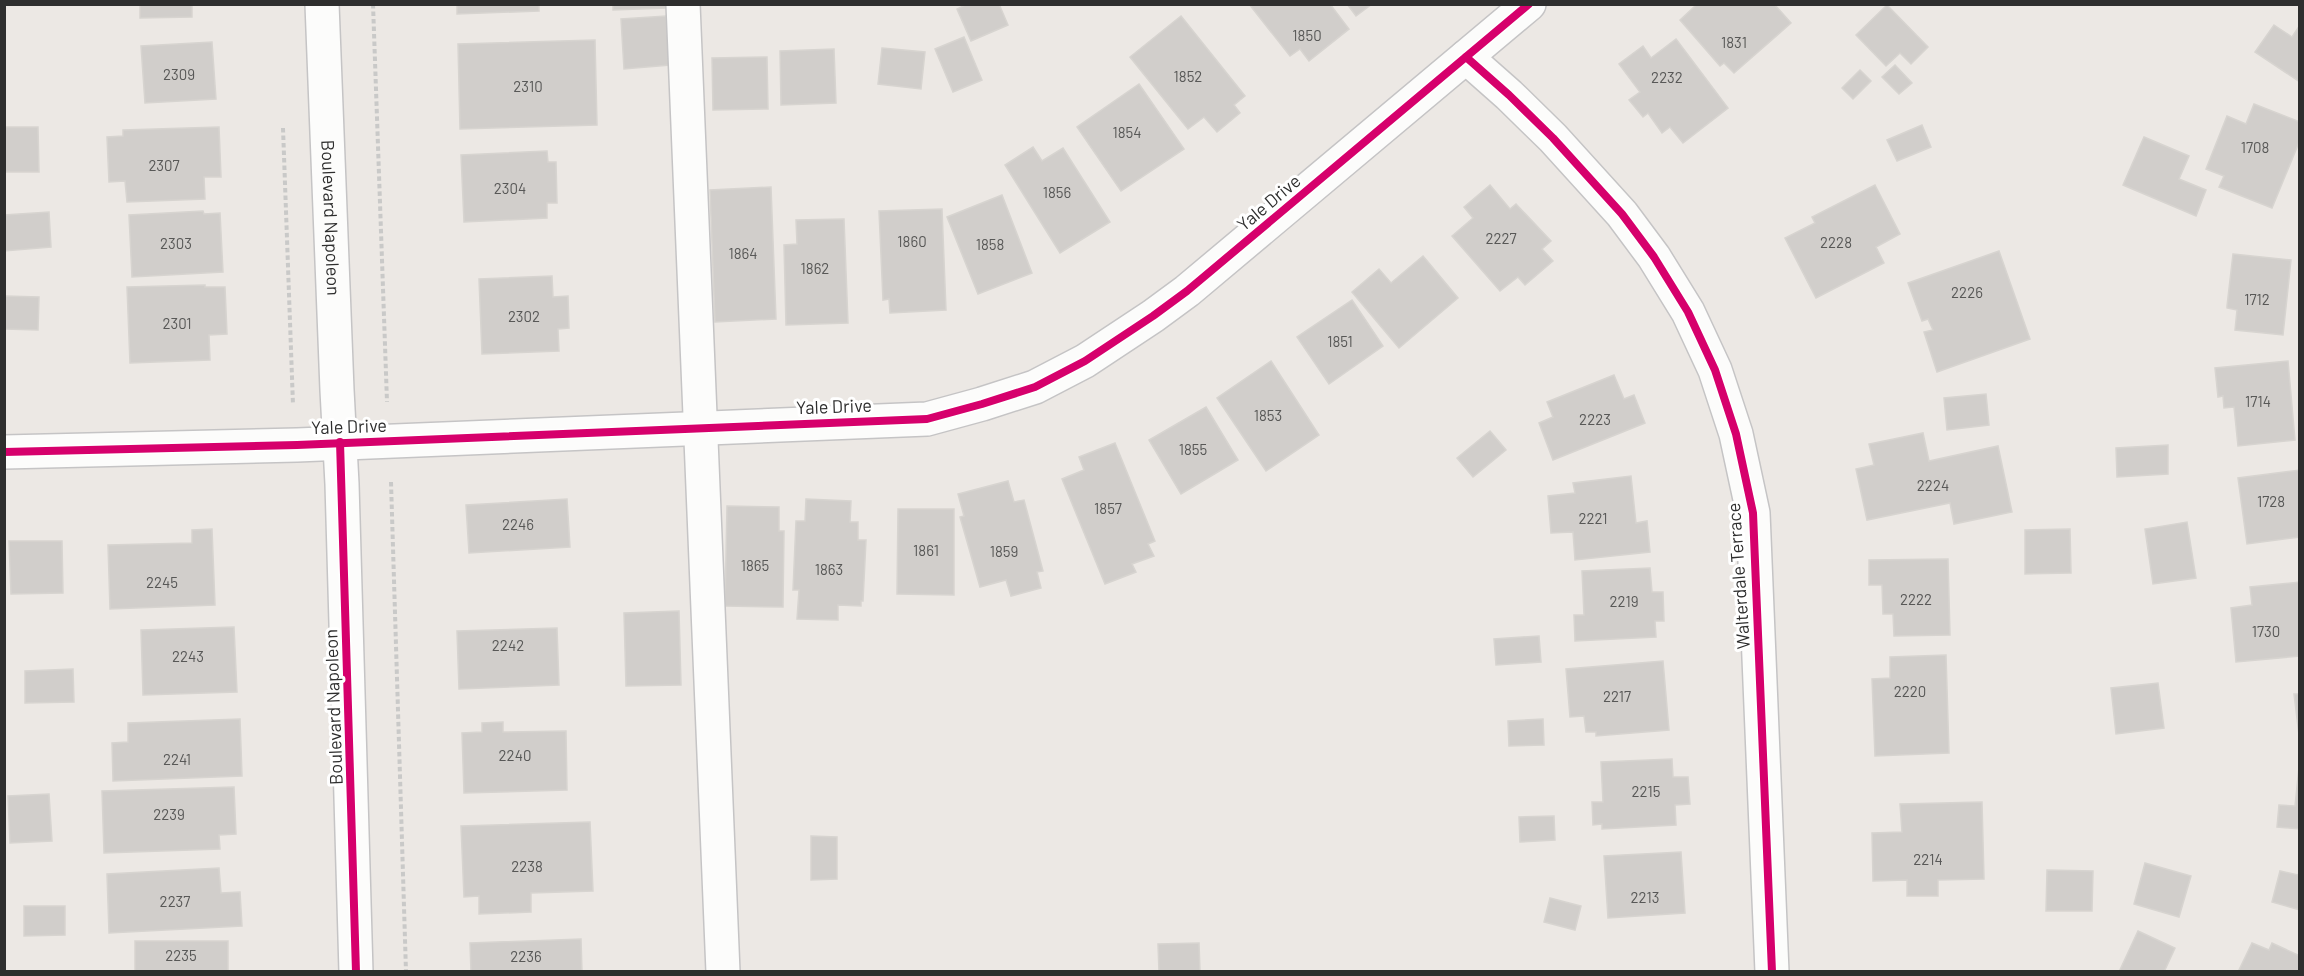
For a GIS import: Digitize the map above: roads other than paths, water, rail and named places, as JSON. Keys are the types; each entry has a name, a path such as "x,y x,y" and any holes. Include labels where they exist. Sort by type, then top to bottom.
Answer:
{"street":[{"name":"Boulevard Napoleon","path":"322,4 340,442 356,972"},
{"path":"682,4 723,972"},
{"name":"Yale Drive","path":"4,452 388,441 927,419 982,404 1035,387 1086,361 1187,291 1529,4"},
{"name":"Walterdale Terrace","path":"1466,57 1553,138 1622,214 1654,257 1688,312 1715,370 1736,434 1753,513 1772,972"}]}
